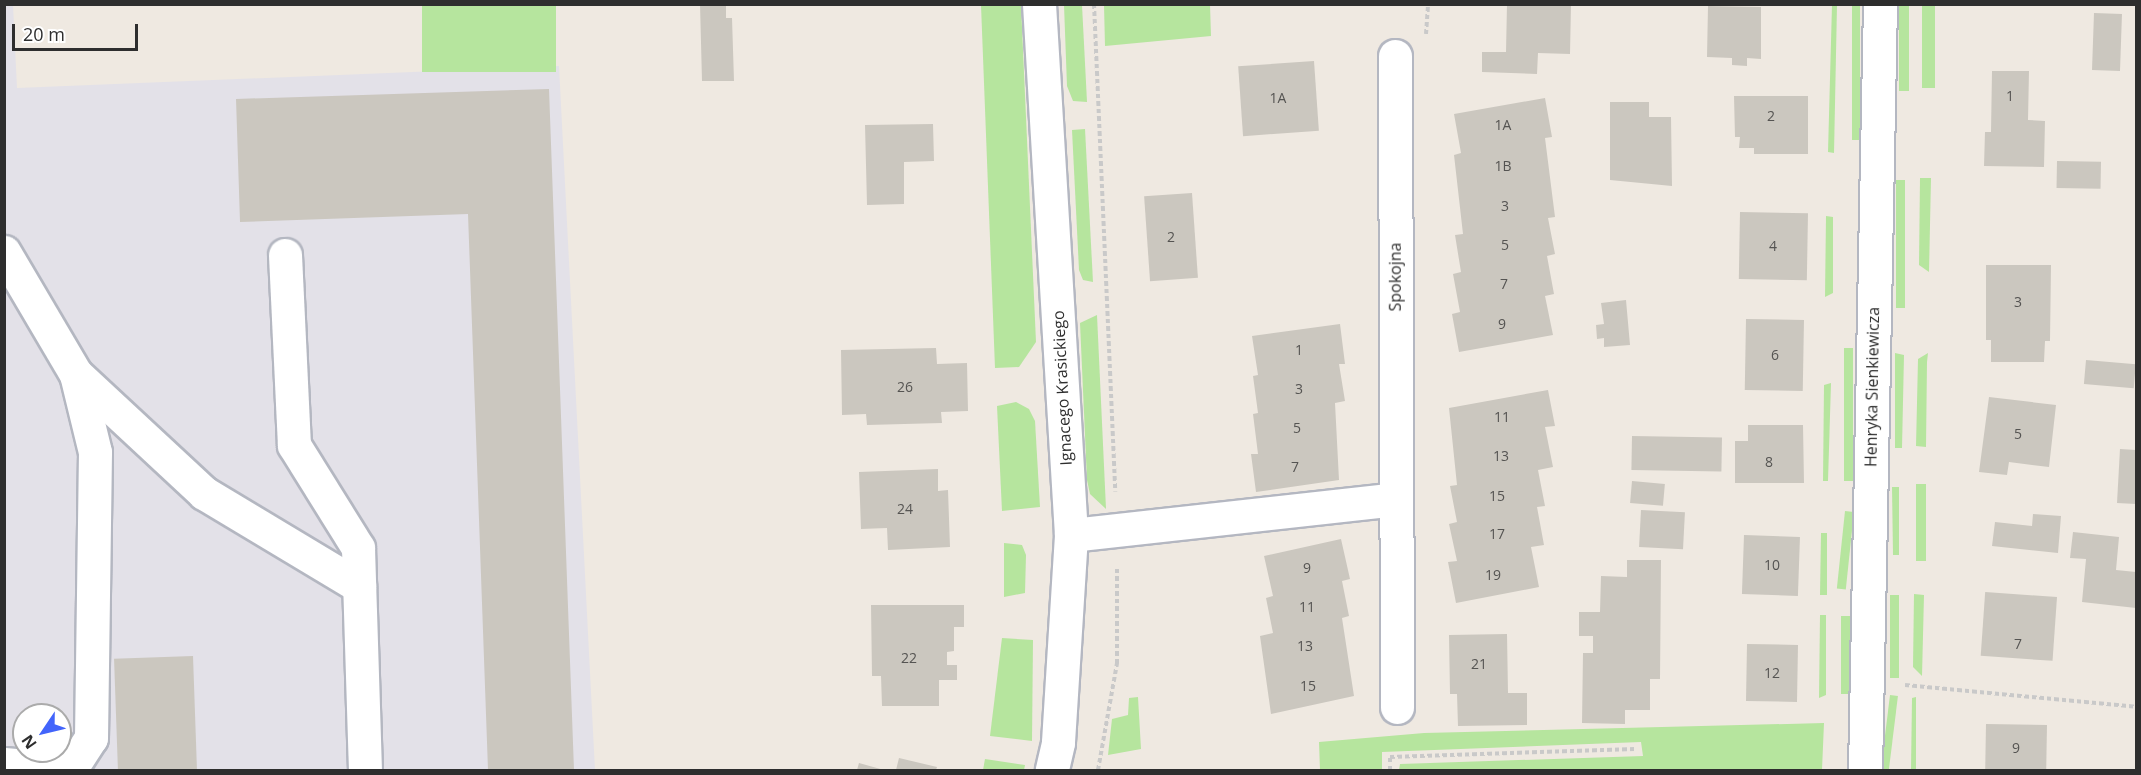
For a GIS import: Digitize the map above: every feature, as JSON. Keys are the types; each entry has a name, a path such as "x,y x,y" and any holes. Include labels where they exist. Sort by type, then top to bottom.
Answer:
{"street":[{"name":"Ignacego Krasickiego","path":"1039,4 1071,535 1058,743 1052,771"},
{"name":"Henryka Sienkiewicza","path":"1865,771 1880,4"},
{"name":"Spokojna","path":"1395,56 1397,707"},
{"path":"4,252 76,374 204,493 359,586"},
{"path":"285,255 294,445 358,548 365,771"},
{"path":"4,764 70,770 91,738 95,452 76,374"},
{"path":"1071,535 1395,499"}],"path":[{"path":"1094,4 1117,530 1117,663 1098,771"},
{"path":"1904,685 2136,707"},
{"path":"1390,771 1389,757 1635,749"}],"shaded area":[{"path":"5,5 13,5 17,88 559,66 595,770 5,770"}],"green space":[{"path":"422,5 556,5 556,72 422,72"},
{"path":"981,5 1021,5 1036,342 1019,367 995,368"},
{"path":"1064,5 1082,5 1087,102 1073,101 1067,86"},
{"path":"1104,5 1210,5 1211,36 1105,46"},
{"path":"1832,5 1837,5 1834,153 1828,152"},
{"path":"1852,5 1860,5 1860,140 1852,140"},
{"path":"1899,5 1909,5 1909,91 1899,91"},
{"path":"1922,5 1935,5 1935,88 1922,88"},
{"path":"1085,129 1093,282 1083,280 1079,270 1072,130"},
{"path":"1920,178 1931,178 1929,272 1919,265"},
{"path":"1896,180 1905,180 1905,308 1896,308"},
{"path":"1826,216 1833,217 1833,293 1825,297"},
{"path":"1097,315 1106,509 1090,494 1087,480 1080,323"},
{"path":"1844,348 1853,348 1853,481 1844,481"},
{"path":"1895,353 1904,355 1902,448 1895,448"},
{"path":"1928,353 1926,447 1916,446 1918,359"},
{"path":"1831,383 1828,481 1823,481 1824,385"},
{"path":"1016,402 1029,409 1035,421 1040,507 1002,511 997,406"},
{"path":"1916,484 1926,484 1926,561 1916,561"},
{"path":"1892,487 1899,487 1899,555 1893,555"},
{"path":"1845,511 1854,512 1846,590 1837,589"},
{"path":"1821,533 1827,533 1827,595 1820,595"},
{"path":"1004,543 1022,545 1026,555 1025,593 1004,597"},
{"path":"1914,594 1924,595 1922,676 1913,667"},
{"path":"1890,595 1899,595 1899,678 1890,678"},
{"path":"1820,615 1826,615 1826,695 1819,698"},
{"path":"1841,616 1851,616 1851,694 1841,694"},
{"path":"1002,638 1033,640 1032,741 990,736"},
{"path":"1890,695 1898,696 1889,770 1881,769"},
{"path":"1138,697 1141,749 1108,755 1112,719 1128,715 1129,698"},
{"path":"1916,697 1916,770 1911,770 1912,698"},
{"path":"1824,723 1822,770 1399,770 1400,764 1643,756 1641,742 1382,752 1382,770 1320,770 1319,742 1424,733"},
{"path":"985,759 1025,765 1024,770 983,770"}],"building":[{"path":"700,4 726,4 726,18 732,18 734,81 702,81"},
{"path":"1507,4 1571,4 1570,54 1538,53 1537,74 1482,72 1482,52 1506,52"},
{"path":"1708,6 1761,7 1761,59 1747,58 1747,66 1732,65 1732,58 1707,57"},
{"path":"2094,13 2122,14 2120,71 2092,70"},
{"path":"1314,61 1319,131 1243,136 1238,66"},
{"path":"1992,71 2029,71 2028,120 2045,121 2044,167 1984,166 1985,132 1991,132"},
{"path":"549,89 574,770 488,770 468,214 240,222 236,99"},
{"path":"1734,96 1808,96 1808,154 1754,154 1754,148 1739,148 1740,137 1735,137"},
{"path":"1545,98 1552,137 1545,138 1555,217 1548,218 1555,254 1547,256 1554,294 1545,296 1553,335 1459,352 1452,314 1460,312 1453,274 1461,272 1455,235 1463,234 1454,155 1461,153 1454,114"},
{"path":"1610,102 1649,102 1649,117 1671,117 1672,186 1610,180"},
{"path":"933,124 934,161 904,162 904,204 867,205 865,125"},
{"path":"2057,161 2101,162 2101,189 2057,188"},
{"path":"1192,193 1198,278 1150,281 1144,196"},
{"path":"1740,212 1808,213 1807,280 1739,279"},
{"path":"1986,265 2051,265 2050,341 2045,341 2044,362 1991,362 1991,340 1986,340"},
{"path":"1626,300 1630,345 1604,347 1604,338 1597,339 1596,325 1604,324 1601,303"},
{"path":"1746,319 1804,320 1803,391 1745,390"},
{"path":"1340,324 1345,364 1339,364 1345,401 1335,403 1339,480 1256,492 1251,454 1258,454 1253,414 1258,413 1253,376 1258,375 1252,336"},
{"path":"936,348 937,364 967,363 968,411 941,412 942,423 867,425 866,414 842,415 841,350"},
{"path":"2086,360 2136,364 2134,388 2084,384"},
{"path":"1548,390 1555,426 1545,427 1553,467 1538,470 1545,506 1537,507 1544,545 1531,547 1539,587 1456,603 1448,562 1457,561 1449,524 1457,522 1450,486 1457,485 1449,408"},
{"path":"1989,397 2056,405 2049,467 2009,462 2007,475 1979,472"},
{"path":"1748,425 1803,425 1804,483 1735,483 1735,441 1748,441"},
{"path":"1632,436 1722,438 1721,472 1631,470"},
{"path":"2120,449 2136,450 2136,504 2117,503"},
{"path":"938,469 938,491 948,490 950,547 888,550 887,528 861,529 859,472"},
{"path":"1632,481 1665,484 1663,506 1630,503"},
{"path":"1641,510 1685,512 1683,549 1639,547"},
{"path":"2033,514 2061,516 2058,553 1992,546 1995,522 2032,526"},
{"path":"2073,532 2119,537 2116,570 2136,572 2136,608 2082,602 2086,559 2070,558"},
{"path":"1744,535 1800,537 1798,596 1742,594"},
{"path":"1341,539 1350,579 1342,581 1349,616 1342,618 1354,696 1271,714 1260,636 1273,633 1266,598 1273,596 1264,556"},
{"path":"1627,560 1661,560 1660,679 1650,679 1650,710 1625,710 1625,724 1582,723 1583,653 1593,653 1593,636 1579,636 1579,612 1600,612 1601,576 1627,577"},
{"path":"1985,592 2057,597 2053,661 1981,656"},
{"path":"871,605 964,605 964,627 954,627 954,651 947,652 947,665 957,665 957,680 939,680 939,706 882,706 881,676 872,676"},
{"path":"1507,634 1508,693 1527,693 1527,725 1458,726 1457,694 1450,694 1449,635"},
{"path":"1747,644 1798,645 1797,702 1746,701"},
{"path":"193,656 197,770 118,770 114,659"},
{"path":"1986,724 2047,725 2046,770 1985,770"},
{"path":"899,758 937,767 936,770 896,770"},
{"path":"859,763 884,770 857,770"}]}
